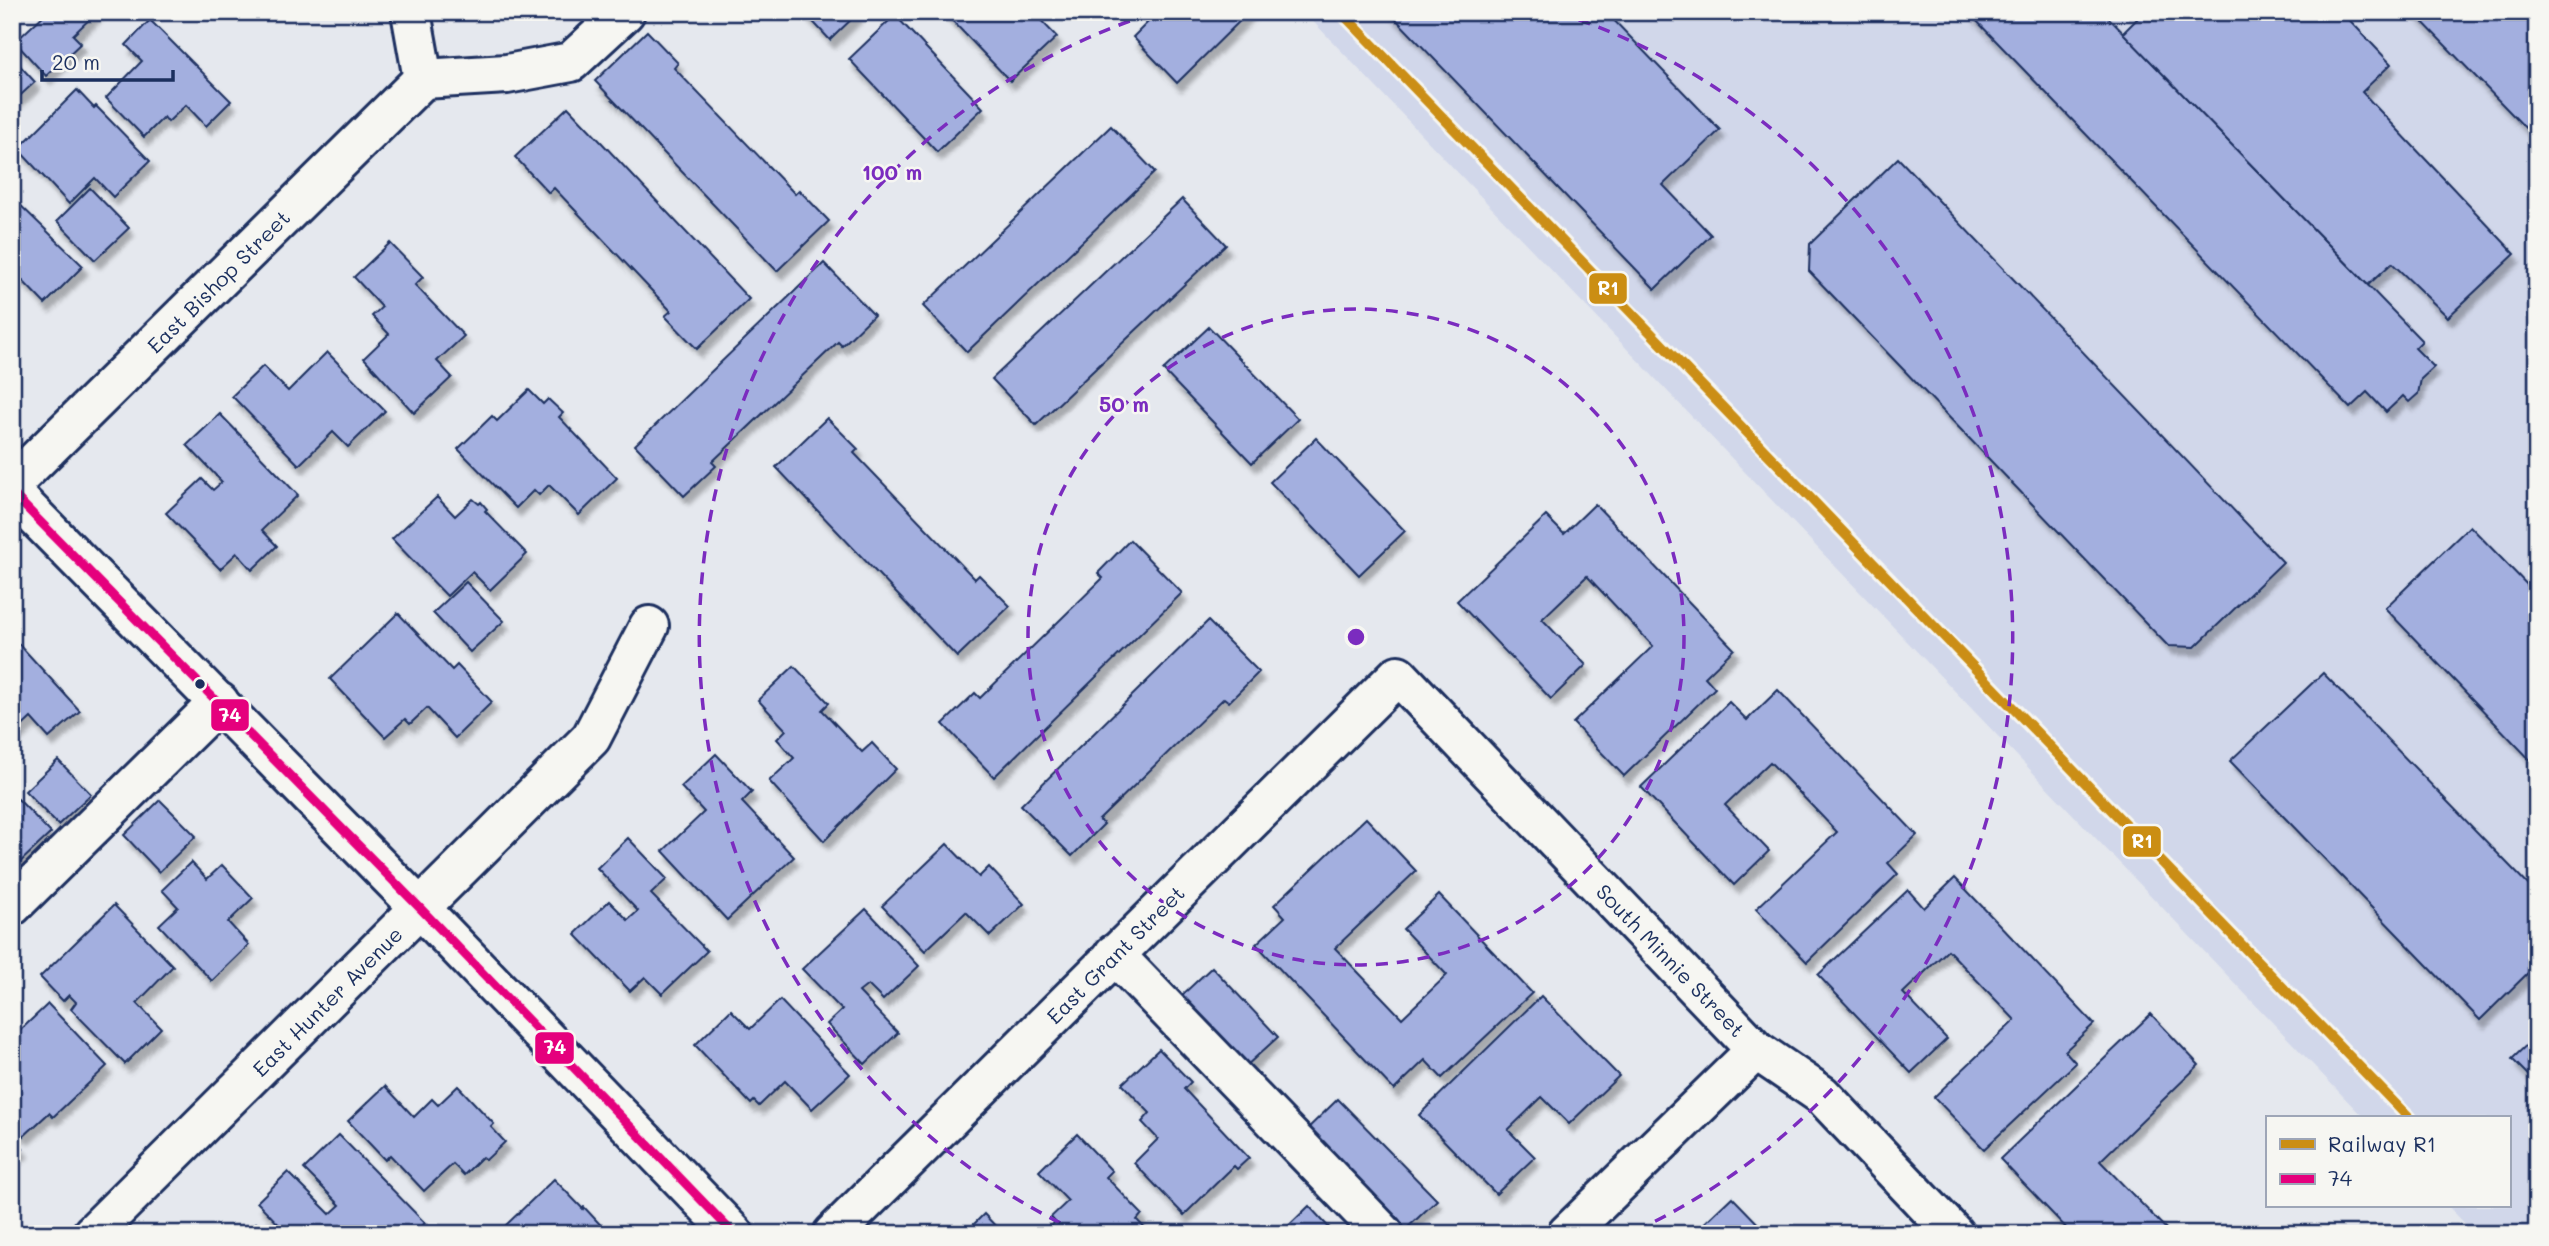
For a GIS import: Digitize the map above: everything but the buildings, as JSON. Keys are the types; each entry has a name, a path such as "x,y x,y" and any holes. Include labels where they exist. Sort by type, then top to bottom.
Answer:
{"street":[{"path":"411,12 423,79 507,74 571,62 625,12"},
{"name":"East Bishop Street","path":"12,484 423,79"},
{"path":"12,493 420,908 734,1234"},
{"name":"East Hunter Avenue","path":"92,1234 591,738 649,626"},
{"name":"East Grant Street","path":"833,1234 1398,675"},
{"name":"South Minnie Street","path":"1398,675 1756,1050 1822,1095 1954,1234"},
{"path":"12,906 219,702"},
{"path":"1114,954 1384,1234"},
{"path":"1567,1234 1756,1050"}],"shaded area":[{"path":"1304,12 2537,12 2537,1234 2475,1234 2450,1208 2510,1208 2510,1116 2362,1116"}],"rail line":[{"name":"R1","path":"1341,12 2407,1116"}],"transit line":[{"name":"74","path":"12,493 420,908 734,1234"}]}
